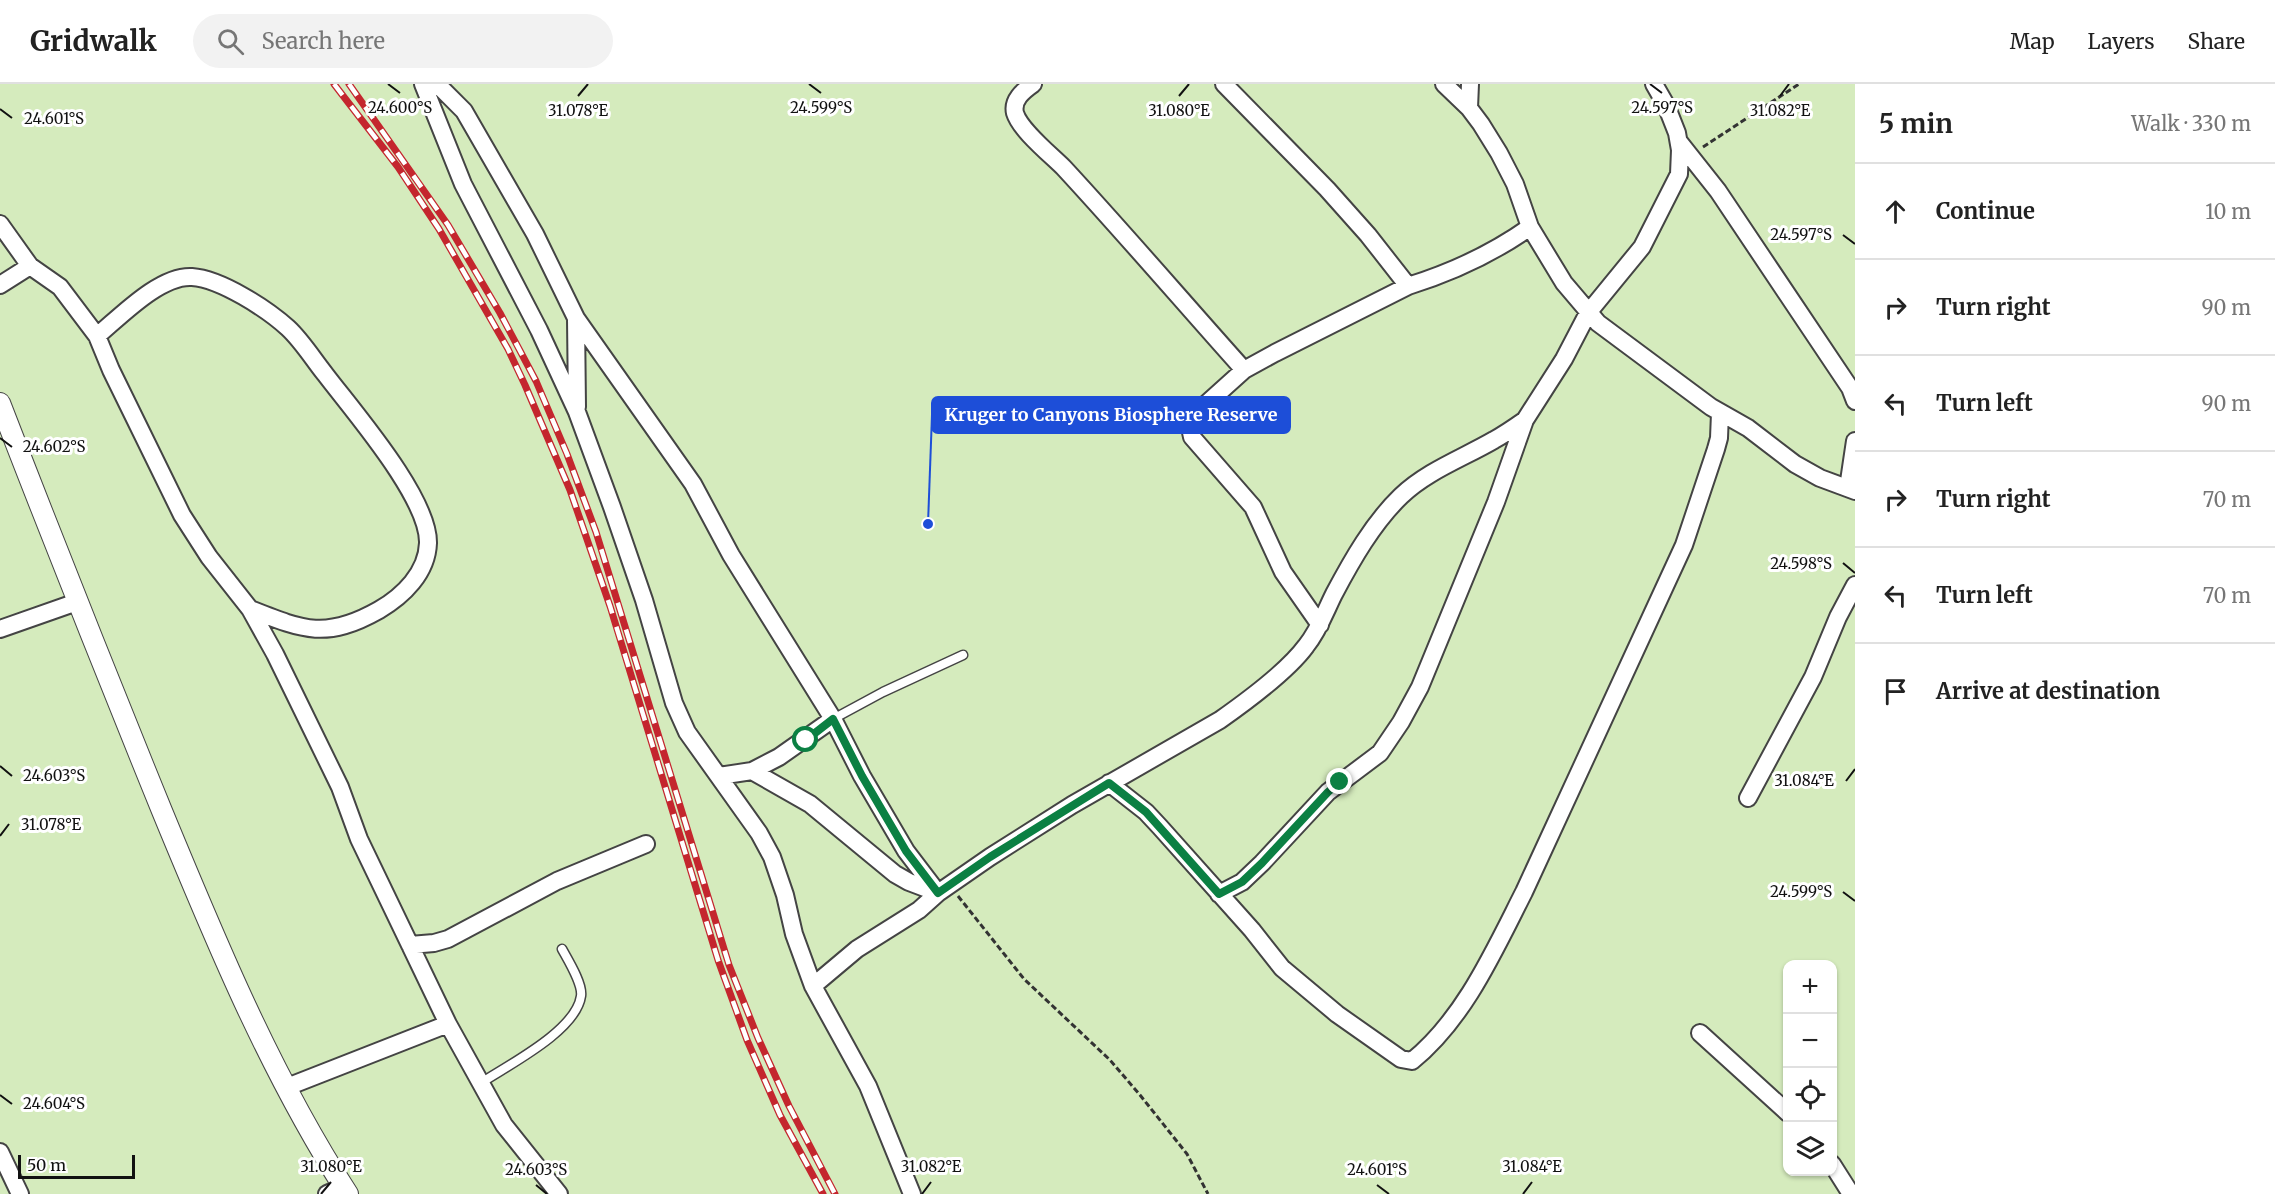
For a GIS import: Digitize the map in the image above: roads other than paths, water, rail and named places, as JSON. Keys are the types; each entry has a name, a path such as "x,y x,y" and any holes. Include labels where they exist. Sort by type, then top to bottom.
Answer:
{"street":[{"path":"423,84 463,184 539,330 577,412 623,538 674,703 697,749 759,833 772,857 794,934 813,986 868,1086 912,1194"},
{"path":"437,84 464,111 484,144 535,234 576,318 693,484 731,555 833,719 862,776 906,851 944,889"},
{"path":"1033,84 1022,92 1016,104 1016,114 1021,124 1064,168 1244,370"},
{"path":"1224,84 1327,189 1368,235 1408,286"},
{"path":"1444,84 1469,108 1499,153 1515,184 1530,227 1564,283 1598,323 1720,413 1748,428 1801,468 1852,490 1855,441"},
{"path":"1469,108 1470,84"},
{"path":"1654,84 1670,113 1684,149 1718,191 1850,388 1855,401"},
{"path":"1219,894 1242,882 1328,792 1385,748 1420,687 1448,623 1496,502 1525,420 1564,358 1588,313 1629,264 1648,237 1679,174 1684,149"},
{"path":"0,224 30,267 60,287 98,336 119,388 182,514 209,557 250,609 275,654 340,787 360,840 448,1024 504,1125 559,1194"},
{"path":"1320,625 1287,578 1252,507 1199,447 1189,432 1189,423 1194,415 1244,370 1275,352 1408,286 1463,266 1501,248 1530,227"},
{"path":"0,285 30,267"},
{"path":"98,336 142,298 171,281 192,277 213,282 257,304 289,330 370,432 409,488 423,520 428,542 425,560 416,577 406,591 393,602 347,625 324,630 299,627 250,609"},
{"path":"576,318 577,412"},
{"path":"0,403 77,602 189,876 240,991 339,1192"},
{"path":"1109,783 1146,812 1282,968 1337,1014 1401,1059 1408,1061 1414,1059 1445,1027 1468,994 1524,892 1684,545 1719,438 1720,413"},
{"path":"813,986 856,949 919,910 944,889 999,851 1109,783 1229,714 1307,646 1362,546 1401,497 1415,484 1495,440 1525,420"},
{"path":"1748,798 1813,677 1838,616 1855,585"},
{"path":"0,629 77,602"},
{"path":"719,776 752,771 779,757 833,719"},
{"path":"752,771 810,804 895,874 909,882 944,889"},
{"path":"410,945 448,939 557,881 646,844"},
{"path":"286,1087 448,1024"},
{"path":"1700,1033 1783,1108"},
{"path":"0,1152 20,1194"},
{"path":"1837,1171 1851,1194"}],"lane":[{"path":"833,719 883,692 963,655"},
{"path":"480,1083 561,1029 573,1014 580,1000 581,990 562,949"}],"railway":[{"path":"334,84 398,167 439,229 508,349 525,385 570,490 610,606 718,960 747,1040 780,1115 823,1194"},
{"path":"349,84 448,225 500,313 536,381 567,454 596,532 729,965 758,1038 789,1106 835,1194"}],"place":[{"name":"Kruger to Canyons Biosphere Reserve","path":"928,524"}]}
